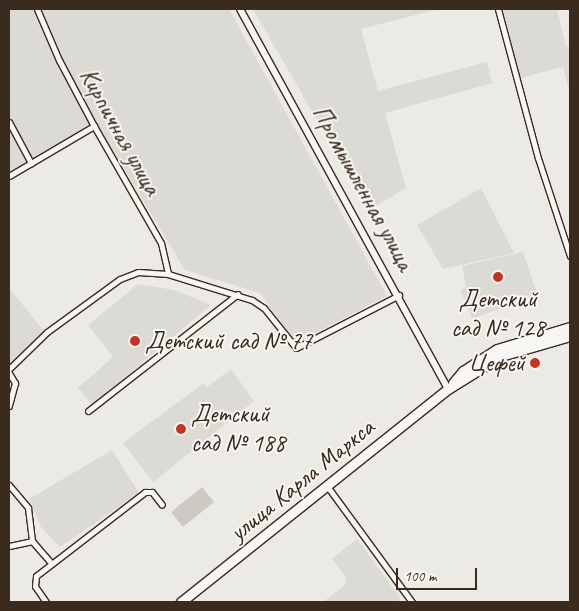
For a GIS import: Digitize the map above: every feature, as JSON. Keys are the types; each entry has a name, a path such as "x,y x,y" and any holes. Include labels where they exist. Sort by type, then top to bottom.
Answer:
{"highway":[{"name":"улица Карла Маркса","path":"181,602 448,389 463,371 497,349 570,330"}],"street":[{"name":"Кирпичная улица","path":"37,9 58,60 161,244 168,274"},
{"name":"Промышленная улица","path":"240,9 399,294 448,389"},
{"path":"498,9 538,158 570,256"},
{"path":"9,122 31,163"},
{"path":"9,176 94,126"},
{"path":"9,369 47,332 120,279 138,272 168,274 238,294 264,308 296,348 399,294"},
{"path":"88,411 238,294"},
{"path":"9,373 15,383 9,406"},
{"path":"9,485 28,508 32,541 52,564"},
{"path":"327,486 412,602"},
{"path":"46,602 33,581 52,564 145,492 152,492 162,505"},
{"path":"9,546 32,541"}],"shaded area":[{"path":"9,9 229,9 387,296 296,343 260,293 185,270 95,121 9,174"},
{"path":"253,9 438,9 361,29 378,91 487,62 492,83 385,113 406,188 369,210"},
{"path":"503,9 557,9 566,47 570,46 570,94 563,67 520,78"},
{"path":"481,188 514,253 443,269 417,225"},
{"name":"Детский сад № 128","path":"523,252 537,294 472,319 461,291 466,287 462,266"},
{"name":"Детский сад № 77","path":"138,284 174,290 211,305 92,405 78,388 113,357 88,325"},
{"path":"9,288 44,331 10,365 9,365"},
{"name":"Детский сад № 188","path":"231,369 254,401 153,482 123,443 204,383 207,387"},
{"path":"112,450 139,493 60,547 41,527 29,499"},
{"path":"202,487 214,502 183,527 171,512"},
{"path":"357,539 401,599 396,602 323,602 345,585 346,577 332,559"}],"place":[{"name":"Детский сад № 128","path":"498,277"},
{"name":"Детский сад № 77","path":"135,341"},
{"name":"Цефей","path":"535,363"},
{"name":"Детский сад № 188","path":"181,429"}]}
